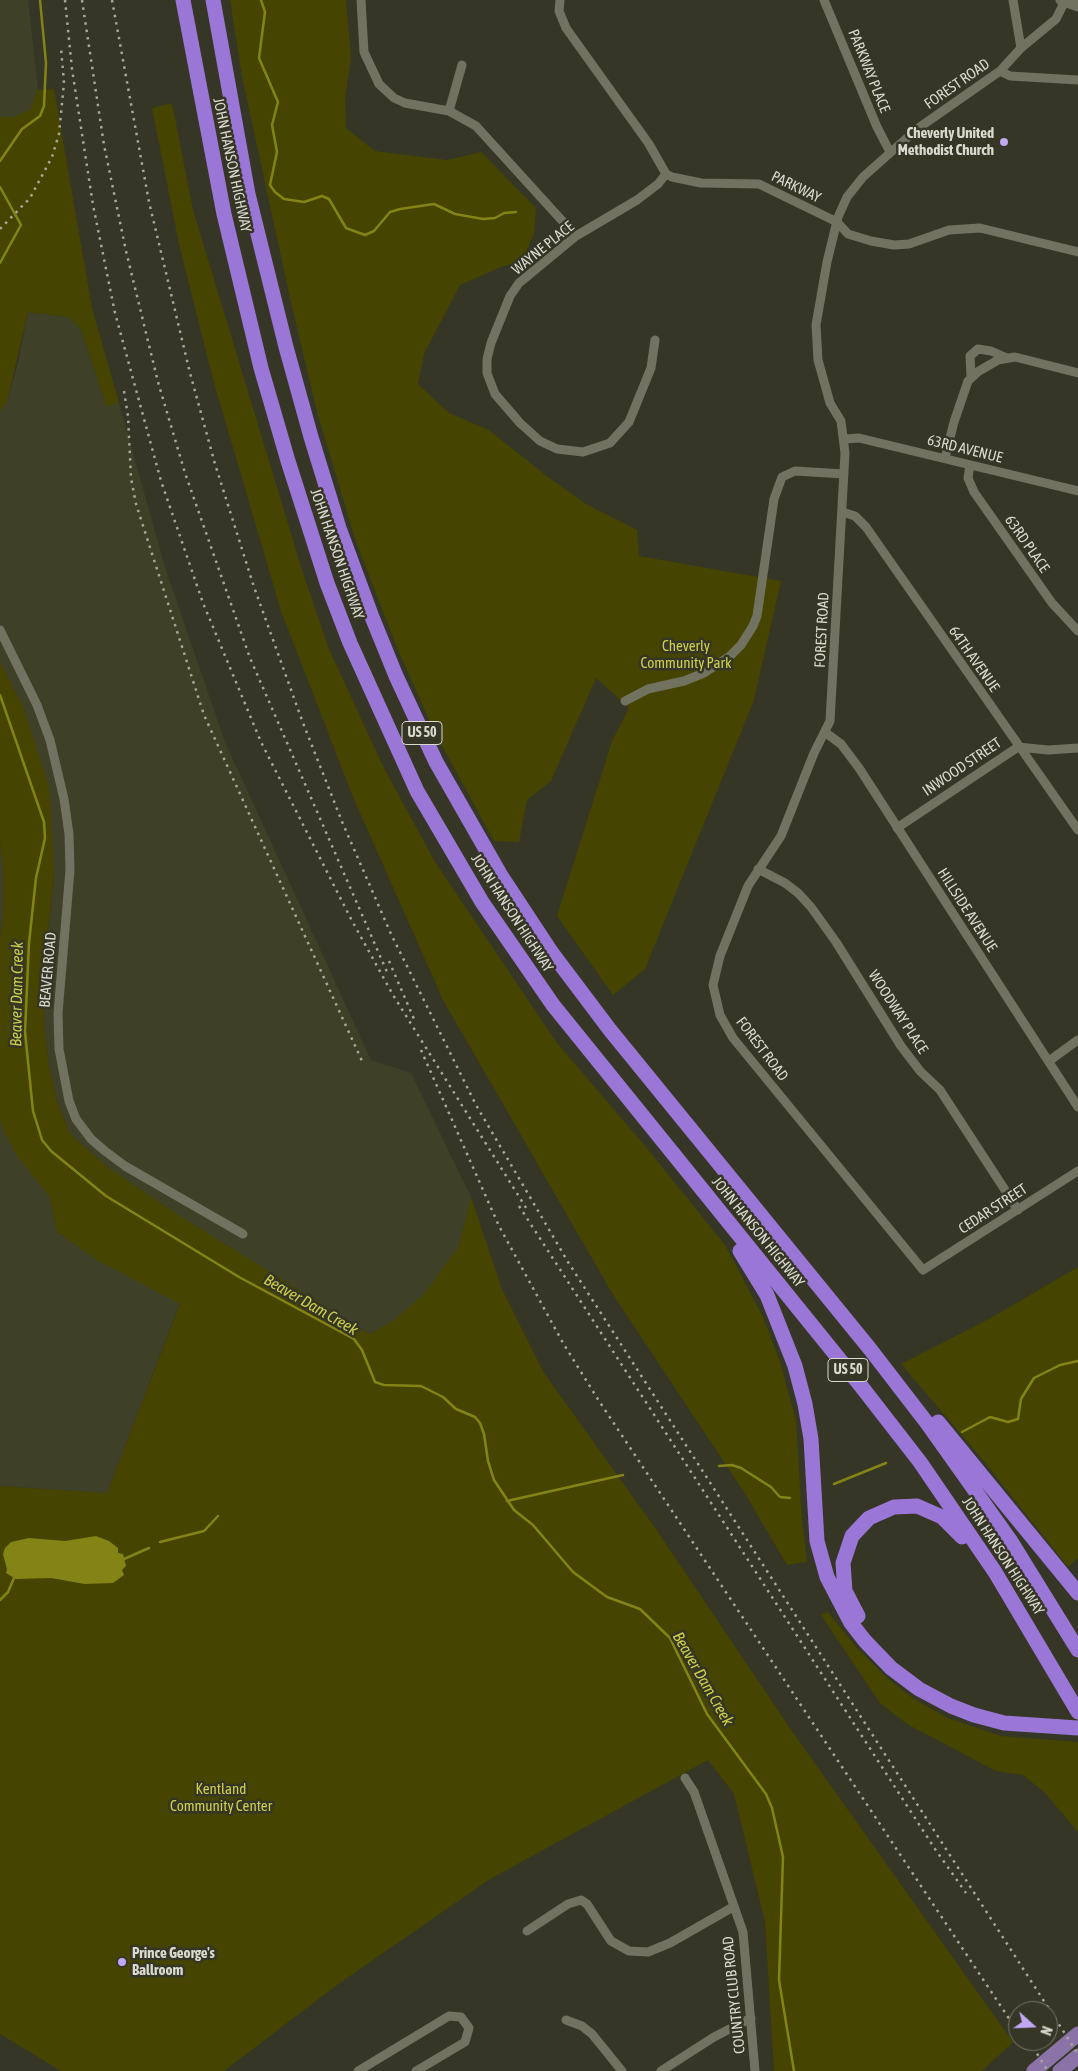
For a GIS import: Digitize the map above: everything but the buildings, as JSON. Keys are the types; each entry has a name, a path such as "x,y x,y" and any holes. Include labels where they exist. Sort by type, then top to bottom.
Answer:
{"highway":[{"name":"JOHN HANSON HIGHWAY","path":"184,0 220,198 261,368 313,540 362,673 421,798 495,922 553,1005 900,1437 994,1572 1078,1712"},
{"name":"JOHN HANSON HIGHWAY","path":"213,0 248,194 294,378 339,528 386,654 422,734 466,818 500,874 566,972 610,1030 870,1349 927,1422 1036,1580 1078,1650"},
{"path":"691,1177 718,1222 759,1280 789,1347 805,1404 811,1439 817,1541 827,1577 851,1623 891,1668 930,1696 962,1711 988,1719 1020,1725 1078,1719"},
{"path":"870,1349 904,1379 1078,1593"},
{"path":"994,1572 942,1517 930,1510 910,1505 884,1509 862,1524 852,1536 846,1549 842,1573 845,1591 860,1618 885,1649 912,1673 970,1704 1078,1728"}],"main road":[{"path":"1034,2071 1078,2034"},
{"path":"1060,2071 1078,2056"}],"street":[{"path":"361,0 364,52 379,84 394,98 405,103 449,111 469,121 484,134 576,236"},
{"path":"560,0 559,11 566,28 649,144 666,174"},
{"name":"PARKWAY PLACE","path":"824,0 877,127 890,152"},
{"path":"1013,0 1022,48"},
{"path":"1063,1 1078,6"},
{"name":"FOREST ROAD","path":"923,1270 733,1038 720,1015 714,985 715,971 741,902 758,869 781,836 810,761 826,733 832,708 844,474 844,439 841,421 830,402 823,380 816,340 820,297 837,222 847,197 854,187 890,152 939,113 1000,71 1022,48 1056,19 1063,1"},
{"path":"449,111 462,65"},
{"path":"1000,71 1010,76 1078,80"},
{"name":"PARKWAY","path":"666,174 689,182 759,184 837,222 848,234 894,245 908,244 949,230 969,228 993,230 1078,252"},
{"name":"WAYNE PLACE","path":"655,340 651,368 629,422 610,442 596,449 570,452 548,446 520,423 495,394 487,372 488,359 510,296 524,278 576,236 637,200 658,184 666,174"},
{"path":"945,458 954,422 971,376 970,356 978,349 998,353 1007,358"},
{"path":"971,376 1007,358 1014,357 1078,373"},
{"name":"63RD AVENUE","path":"844,439 859,438 1078,490"},
{"name":"63RD PLACE","path":"970,465 968,478 974,492 1052,603 1078,631"},
{"path":"625,700 648,689 698,675 730,656 741,645 753,626 760,605 774,499 782,477 795,471 844,474"},
{"name":"64TH AVENUE","path":"842,512 855,516 866,527 1018,747 1040,774 1078,830"},
{"name":"BEAVER ROAD","path":"0,630 38,705 50,740 64,799 69,834 70,870 58,1012 59,1049 69,1101 76,1118 86,1132 105,1151 125,1166 243,1234"},
{"name":"HILLSIDE AVENUE","path":"826,733 841,744 852,757 1078,1108"},
{"name":"INWOOD STREET","path":"898,828 1018,747 1048,750 1078,748"},
{"name":"WOODWAY PLACE","path":"758,869 785,883 811,907 836,942 906,1053 940,1090 1018,1210"},
{"path":"1049,1061 1078,1040"},
{"name":"CEDAR STREET","path":"923,1270 1078,1171"},
{"name":"COUNTRY CLUB ROAD","path":"685,1778 694,1792 743,1932 756,2071"},
{"path":"527,1930 568,1904 581,1900 587,1904 611,1940 629,1951 648,1952 670,1943 733,1907"},
{"path":"358,2071 449,2016 461,2017 469,2028 465,2042 416,2071"},
{"path":"661,2071 714,2037 752,2018"},
{"path":"566,2020 582,2026 592,2034 622,2071"}],"shaded area":[{"path":"0,0 28,0 38,90 31,110 14,117 0,117"},
{"path":"28,312 69,317 81,329 107,407 119,403 165,567 225,742 371,1060 411,1073 471,1197 459,1246 424,1294 394,1320 370,1334 183,1218 110,1169 70,1134 57,1102 49,1067 44,1024 43,979 54,878 23,707 0,662 0,411 7,402 18,363"},
{"path":"0,842 4,876 3,918 0,939"},
{"path":"0,1117 17,1156 50,1197 57,1232 97,1260 180,1303 107,1493 0,1486"},
{"path":"96,1536 109,1541 118,1548 118,1553 123,1554 126,1566 122,1570 124,1575 113,1583 85,1584 51,1578 16,1579 6,1573 7,1569 3,1554 5,1548 11,1542 29,1538 65,1541"}],"green space":[{"name":"Cheverly Community Park","path":"230,0 346,0 351,58 345,99 346,128 375,151 447,160 481,152 536,208 534,233 522,261 501,267 460,285 424,354 418,384 449,413 489,430 548,477 586,504 637,530 639,556 781,581 754,700 645,969 613,995 557,916 612,741 629,708 596,678 551,781 527,800 519,842 494,841 434,731 396,645 355,539 317,412 292,307 242,77"},
{"path":"54,89 92,308 119,403 107,407 81,329 69,317 28,312 7,402 0,411 0,117 14,117 30,110 38,90"},
{"path":"172,103 193,210 303,573 329,649 383,766 435,862 557,1043 646,1147 725,1245 763,1317 780,1362 796,1420 802,1519 807,1562 787,1565 744,1492 612,1293 443,1000 353,797 281,611 214,383 179,244 152,108"},
{"name":"Kentland Community Center","path":"0,662 23,707 49,787 54,874 43,979 44,1024 49,1067 57,1102 70,1134 110,1169 183,1218 370,1334 394,1320 424,1294 459,1246 471,1197 502,1289 544,1373 651,1522 794,1734 1008,2035 1008,2047 982,2071 774,2071 765,1922 734,1794 708,1760 490,1879 337,1985 224,2071 61,2071 0,2034 0,1486 107,1493 180,1304 97,1260 57,1232 50,1197 17,1156 2,1127 0,1117 0,939 3,918 4,876 0,842"},
{"path":"1078,1267 1078,1558 1068,1567 979,1455 901,1364 989,1319"},
{"path":"828,1612 856,1647 887,1678 914,1699 948,1718 1001,1736 1078,1742 1078,1832 1044,1792 1023,1775 996,1771 907,1724 880,1703 821,1615"}],"waterway":[{"name":"Beaver Dam Creek","path":"0,161 22,129 40,116 44,106 46,63 40,0"},
{"path":"261,0 265,12 259,58 278,102 272,125 277,152 270,185 275,192 284,199 304,202 322,196 329,199 346,228 365,235 374,231 390,212 400,209 434,204 455,214 483,219 495,218 504,213 516,212"},
{"name":"Beaver Dam Creek","path":"0,187 21,225 0,263"},
{"name":"Beaver Dam Creek","path":"0,695 44,822 45,838 36,878 29,943 25,1032 33,1111 42,1140 51,1151 106,1196 239,1277 354,1339 362,1350 375,1382 384,1385 421,1386 443,1397 456,1409 475,1417 480,1423 484,1434 488,1461 494,1480 514,1510 533,1525 573,1572 607,1597 640,1609 670,1638 707,1714 766,1794 772,1808 783,1857 779,1980 794,2071"},
{"path":"962,1432 990,1417 1008,1422 1018,1419 1021,1399 1034,1378 1060,1365 1078,1361"},
{"path":"834,1484 886,1463"},
{"path":"719,1466 732,1465 741,1468 771,1487 780,1497 790,1498"},
{"path":"507,1501 623,1475"},
{"path":"160,1542 204,1531 218,1516"},
{"path":"124,1559 149,1548"},
{"path":"0,1600 8,1592 14,1578"}],"railway":[{"path":"65,0 72,69 93,205 115,313 161,481 203,603 261,742 351,919 393,995 528,1211"},
{"path":"82,0 104,145 126,251 158,382 185,473 250,658 387,972"},
{"path":"112,0 149,202 190,373 215,464 254,587 303,723 343,824 391,934 476,1105 568,1262 1078,2054"},
{"path":"0,229 30,198 52,157 59,134 64,83 61,48"},
{"path":"124,391 128,416 131,478 136,504 204,715 362,1061"},
{"path":"389,961 414,1019"},
{"path":"421,1050 499,1226 563,1343 599,1401 1008,2017"},
{"path":"519,1206 935,1849 966,1893"},
{"path":"1035,2051 1048,2071"}],"place":[{"name":"Cheverly United Methodist Church","path":"1004,142"},
{"name":"Prince George's Ballroom","path":"122,1962"}]}
